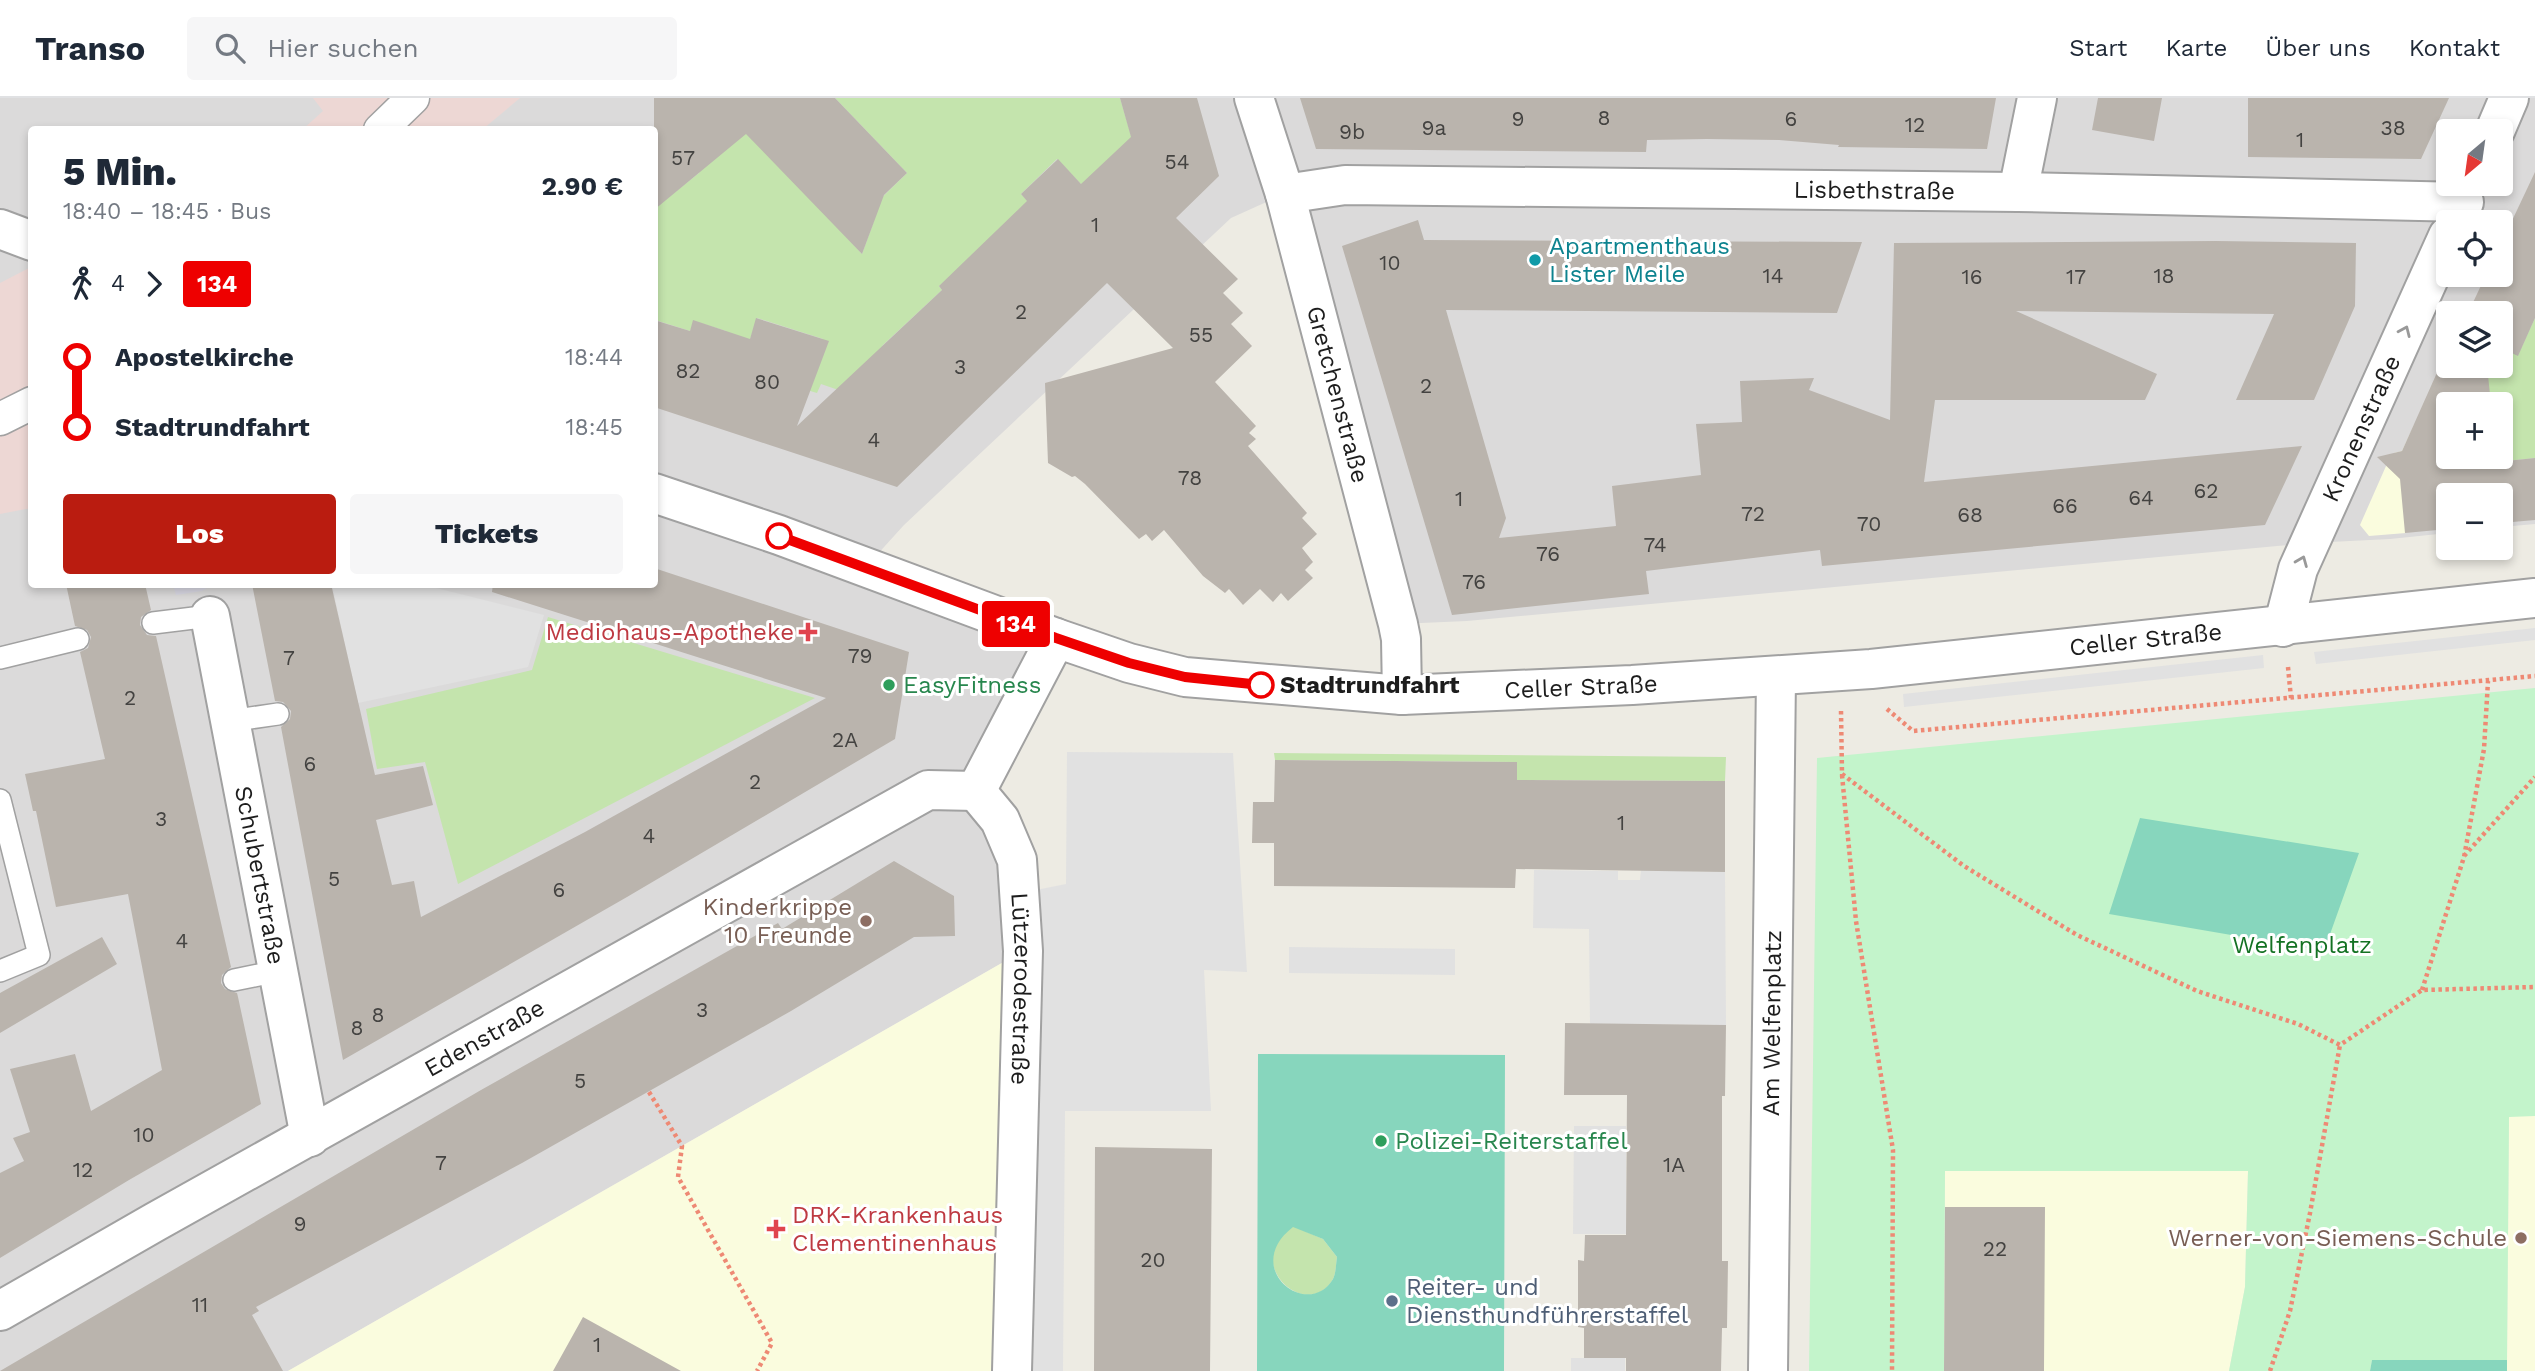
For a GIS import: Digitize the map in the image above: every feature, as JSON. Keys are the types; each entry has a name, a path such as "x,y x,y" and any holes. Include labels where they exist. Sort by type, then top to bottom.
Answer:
{"street":[{"path":"384,126 413,98"},
{"name":"Gretchenstraße","path":"1254,98 1285,194 1398,624 1401,639 1402,695"},
{"path":"2018,192 2037,98"},
{"path":"2500,119 2509,98"},
{"name":"Lisbethstraße","path":"1285,194 1345,185 2018,192 2436,210"},
{"path":"0,229 28,240"},
{"name":"Kronenstraße","path":"2283,627 2298,569 2436,262"},
{"path":"0,419 28,404"},
{"name":"Celler Straße","path":"658,494 1129,663 1185,677 1402,695 1840,672 2283,627 2535,598"},
{"name":"Schubertstraße","path":"210,616 310,1137"},
{"path":"976,791 1056,638"},
{"name":"Am Welfenplatz","path":"1768,1371 1776,676"},
{"name":"Edenstraße","path":"0,1311 928,790 976,791"},
{"name":"Lützerodestraße","path":"976,791 1000,820 1017,860 1023,951 1012,1371"}],"lane":[{"path":"153,623 210,616"},
{"path":"0,658 78,639"},
{"path":"230,721 278,714"},
{"path":"0,800 39,955 0,971"},
{"path":"234,980 278,971"}],"path":[{"path":"1840,672 1913,731 2535,676"},
{"path":"1840,672 1842,774 1856,921 1893,1150 1892,1371"},
{"path":"2422,990 2464,857 2484,750 2488,681"},
{"path":"1842,774 1964,866 2077,935 2196,991 2298,1024 2340,1045"},
{"path":"2464,857 2535,777"},
{"path":"2270,1371 2290,1311 2340,1045 2422,990 2535,987"},
{"path":"649,1091 682,1146 678,1177 772,1343 757,1371"}],"shaded area":[{"path":"0,98 2535,98 2535,524 2513,526 2513,483 2436,483 2436,534 2390,539 2310,543 1467,621 1398,624 1284,194 1231,218 904,525 865,568 1056,638 976,791 1000,820 1023,951 288,1371 0,1371"},
{"path":"313,98 520,98 487,126 306,126 323,111"},
{"path":"28,269 28,509 0,514 0,283"},
{"path":"2414,425 2436,435 2436,469 2438,469 2406,533 2369,536 2360,525 2390,457 2402,451"},
{"path":"174,588 207,588 202,591 176,595"},
{"path":"333,588 436,588 544,615 528,667 358,703"},
{"path":"2535,628 2535,640 2316,664 2314,652"},
{"path":"2263,655 2264,668 1904,707 1903,694"},
{"path":"1067,752 1233,753 1247,972 1204,970 1211,1111 1065,1111 1063,1371 1022,1371 1026,892 1066,884"},
{"path":"1534,870 1618,871 1618,880 1640,880 1641,870 1725,872 1726,1025 1590,1024 1589,929 1533,928"},
{"path":"1289,947 1455,949 1455,975 1289,973"},
{"name":"DRK-Krankenhaus Clementinenhaus","path":"1023,951 1012,1371 288,1371 682,1146"},
{"name":"Werner-von-Siemens-Schule","path":"2509,1116 2535,1116 2535,1371 2507,1371"},
{"path":"1574,1126 1626,1126 1626,1234 1573,1234"},
{"path":"1945,1171 2248,1171 2245,1287 2229,1371 1944,1371"},
{"path":"1571,1358 1625,1358 1625,1371 1571,1371"}],"green space":[{"path":"720,98 862,254 874,221 866,213 907,173 835,98 1120,98 1144,180 1081,184 1057,159 1021,194 1036,210 939,286 942,290 883,345 853,395 821,384 817,393 807,390 823,339 757,318 740,370 726,331 694,321 690,331 658,321 658,206 699,173"},
{"path":"2535,318 2535,458 2513,460 2513,392 2475,392 2481,378 2513,378 2513,353 2518,355"},
{"path":"548,617 815,698 458,884 425,762 377,769 366,709 532,670"},
{"name":"Welfenplatz","path":"2535,688 2535,1116 2509,1117 2507,1360 2372,1360 2370,1371 2229,1371 2245,1287 2248,1171 1945,1171 1944,1371 1809,1371 1817,758"},
{"path":"1274,753 1726,757 1725,781 1535,780 1516,803 1516,762 1275,760"},
{"path":"2140,818 2359,853 2324,951 2109,914"},
{"name":"Polizei-Reiterstaffel","path":"1258,1054 1505,1055 1504,1371 1257,1371","holes":["1293,1227 1323,1239 1337,1257 1333,1279 1322,1291 1309,1294 1295,1292 1284,1284 1276,1273 1273,1258 1278,1243"]},
{"path":"1293,1226 1323,1239 1337,1257 1333,1279 1323,1290 1311,1295 1298,1293 1287,1287 1273,1264 1273,1251 1280,1237"},
{"path":"2372,1360 2507,1360 2507,1371 2370,1371"}],"building":[{"path":"654,98 835,98 907,173 884,195 862,254 746,134 658,207 658,126 654,126"},
{"path":"1120,98 1197,98 1219,176 1176,218 1238,279 1223,293 1243,313 1231,324 1252,346 1215,382 1256,426 1249,433 1256,439 1248,446 1307,513 1302,518 1317,534 1302,548 1313,562 1305,570 1313,578 1288,601 1281,593 1273,602 1260,589 1243,605 1229,589 1225,593 1203,576 1164,530 1152,541 1146,534 1139,539 1085,484 1048,463 1045,383 1173,348 1107,283 897,487 658,408 658,321 690,331 693,320 750,339 756,318 829,341 797,426 942,290 939,286 1027,201 1021,194 1058,159 1081,184 1131,137"},
{"path":"1300,98 1996,98 1987,149 1838,147 1839,145 1779,140 1707,139 1647,140 1646,152 1316,149"},
{"path":"2098,98 2162,98 2154,141 2092,130"},
{"path":"2248,98 2449,98 2439,119 2436,119 2436,126 2421,159 2248,157"},
{"path":"2535,172 2535,318 2518,356 2513,354 2513,301 2474,301 2480,287 2513,287 2513,219"},
{"path":"1418,220 1424,240 1862,242 1837,313 1446,310 1506,518 1499,538 1616,526 1612,486 1701,475 1696,424 1742,422 1740,381 1814,378 1809,390 1890,420 1894,243 2356,243 2355,306 2314,400 2236,400 2274,314 2016,311 2157,374 2145,400 1935,400 1924,482 2302,446 2265,525 1822,566 1820,550 1646,571 1649,594 1452,615 1342,246"},
{"path":"2436,375 2436,378 2488,378 2490,392 2436,392 2436,469 2513,469 2513,460 2535,458 2535,520 2513,522 2513,483 2436,483 2436,530 2405,533 2400,479 2377,457 2402,451"},
{"path":"658,569 909,652 895,739 343,1060 281,727 290,719 291,711 283,702 275,701 253,588 332,588 375,775 423,766 433,805 376,820 392,885 414,881 421,917 585,832 826,698 492,592 492,588 658,588"},
{"path":"67,588 146,588 151,610 141,617 140,625 147,635 156,636 231,967 222,975 221,983 225,989 237,993 261,1104 0,1258 0,1173 24,1161 13,1138 30,1132 10,1069 75,1054 91,1111 162,1070 128,894 56,907 36,811 33,811 25,774 105,759 80,652 88,648 91,637 87,630 75,626"},
{"path":"1275,760 1517,762 1517,780 1725,781 1725,872 1516,869 1515,888 1274,886 1274,843 1252,843 1253,802 1274,802"},
{"path":"894,861 954,896 955,936 914,937 791,1011 522,1163 256,1307 259,1311 252,1315 283,1371 0,1371 481,1090 778,923 782,929"},
{"path":"102,937 117,964 0,1033 0,993"},
{"path":"1565,1023 1726,1025 1725,1096 1722,1096 1722,1261 1728,1261 1727,1328 1722,1328 1721,1371 1626,1371 1626,1358 1584,1358 1584,1328 1578,1327 1578,1260 1584,1261 1585,1235 1626,1235 1627,1095 1564,1095"},
{"path":"1095,1147 1212,1149 1210,1371 1094,1371"},
{"path":"1945,1207 2045,1207 2044,1371 1944,1371"},
{"path":"583,1317 681,1371 553,1371"}],"bus line":[{"name":"134","path":"779,536 1129,663 1185,677 1261,685"}],"place":[{"name":"Apartmenthaus Lister Meile","path":"1535,260"},
{"name":"Mediohaus-Apotheke","path":"808,632"},
{"name":"EasyFitness","path":"889,685"},
{"name":"Stadtrundfahrt","path":"1261,685"},
{"name":"Kinderkrippe 10 Freunde","path":"866,921"},
{"name":"Polizei-Reiterstaffel","path":"1381,1141"},
{"name":"DRK-Krankenhaus Clementinenhaus","path":"776,1229"},
{"name":"Werner-von-Siemens-Schule","path":"2521,1238"},
{"name":"Reiter- und Diensthundführerstaffel","path":"1392,1301"}]}
